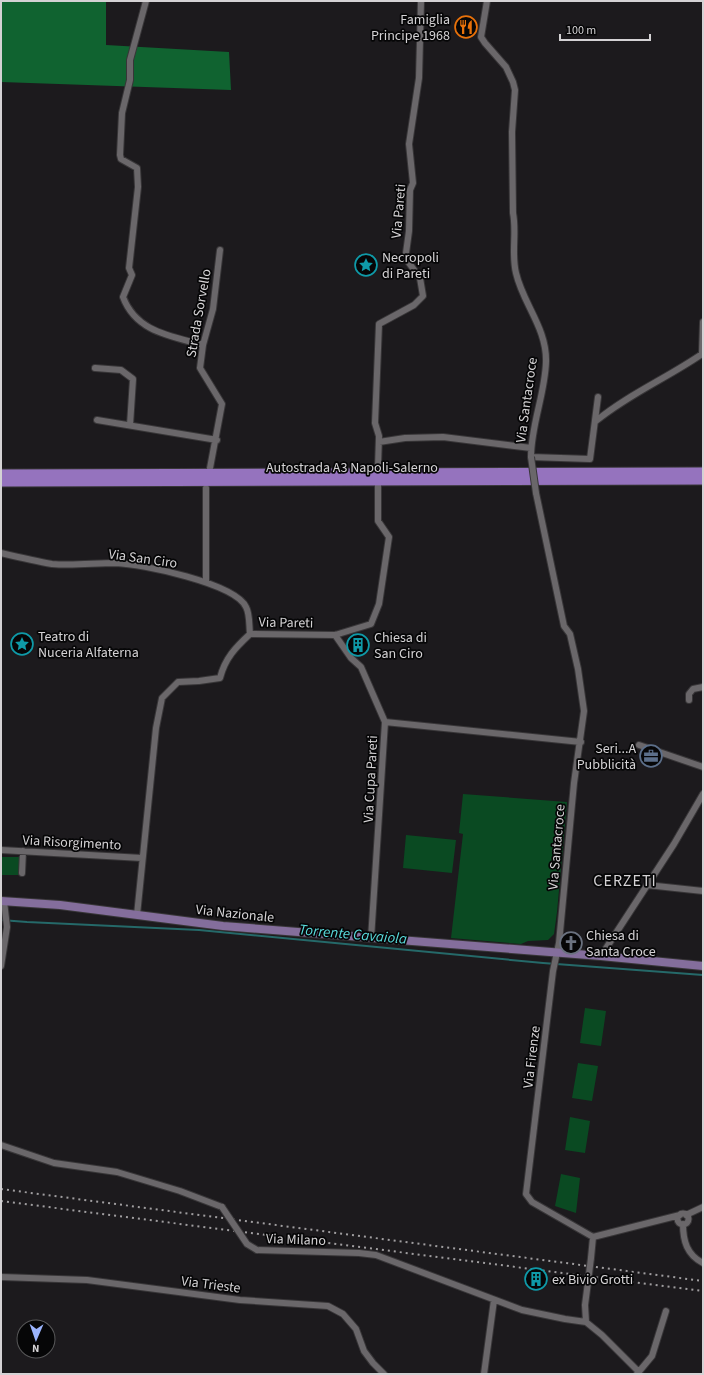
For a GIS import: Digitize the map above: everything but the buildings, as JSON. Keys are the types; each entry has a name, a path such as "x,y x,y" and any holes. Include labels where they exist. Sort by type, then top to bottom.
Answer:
{"highway":[{"name":"Autostrada A3 Napoli-Salerno","path":"1,474 703,472"},
{"name":"Autostrada A3 Napoli-Salerno","path":"1,482 703,480"}],"main road":[{"name":"Via Nazionale","path":"2,901 39,903 223,926 558,955 601,956 703,966"}],"street":[{"path":"146,1 130,60 130,80 122,114 120,155 121,159 137,168 138,187 129,268 132,275 123,297 128,310 146,327 162,334 203,345"},
{"name":"Via Pareti","path":"378,466 379,442 375,423 379,324 414,305 423,296 420,278 409,263 406,253 409,231 410,190 412,183 409,144 418,78 421,1"},
{"name":"Via Santacroce","path":"487,1 481,36 484,43 506,67 515,90 512,132 514,221 513,259 515,272 518,282 540,329 546,361 531,448 531,457 536,493 564,626 570,634 578,668 584,711 581,742 573,791 558,955"},
{"name":"Strada Sorvello","path":"210,468 217,440 222,404 200,368 203,345 213,309 220,250"},
{"path":"596,421 626,398 678,371 702,354 703,322"},
{"path":"95,368 121,370 133,379 130,425"},
{"path":"531,457 590,459 598,398"},
{"path":"97,420 217,440"},
{"path":"379,442 405,438 443,437 531,448"},
{"name":"Via Pareti","path":"137,915 156,728 162,698 178,682 199,682 220,678 223,666 233,649 250,634 335,635 371,624 379,604 389,538 378,521 378,485"},
{"path":"206,488 206,582"},
{"name":"Via San Ciro","path":"1,553 52,564 117,564 159,570 206,582 234,595 246,606 250,634"},
{"name":"Via Cupa Pareti","path":"335,635 347,653 360,667 385,722 371,939"},
{"path":"689,700 689,694 693,689 703,687"},
{"path":"385,722 581,742"},
{"path":"638,746 703,767"},
{"path":"601,956 647,886 703,794"},
{"name":"Via Risorgimento","path":"1,850 142,858"},
{"path":"22,873 23,851"},
{"path":"647,886 703,891"},
{"path":"1,966 7,928 5,910 2,901"},
{"name":"Via Firenze","path":"558,955 553,971 526,1194 532,1202 593,1238"},
{"name":"Via Milano","path":"1,1145 54,1163 117,1172 180,1191 222,1207 247,1244 257,1250 359,1253 376,1256 392,1260 522,1310 586,1322"},
{"path":"666,1311 652,1356 648,1363 638,1373 602,1335 586,1322 585,1305 593,1238 662,1220 682,1219 703,1207"},
{"path":"682,1219 683,1236 688,1251 703,1263"},
{"name":"Via Trieste","path":"1,1277 87,1280 240,1300 328,1306 343,1314 356,1329 364,1351 372,1363 384,1374"},
{"path":"484,1374 494,1300"}],"green space":[{"path":"1,1 106,1 106,45 229,52 231,90 1,82"},
{"path":"463,794 567,802 554,934 548,940 528,941 521,944 451,938 463,834 459,833"},
{"path":"406,835 456,840 452,873 403,868"},
{"path":"1,857 21,857 20,875 1,875"},
{"path":"585,1008 606,1011 601,1046 580,1043"},
{"path":"578,1063 598,1066 592,1101 572,1098"},
{"path":"570,1117 590,1121 585,1153 565,1150"},
{"path":"561,1174 580,1178 576,1213 555,1206"}],"waterway":[{"name":"Torrente Cavaiola","path":"1,920 199,930 543,963 703,975"}],"railway":[{"path":"1,1189 703,1281"},
{"path":"1,1201 703,1291"}],"place":[{"name":"Famiglia Principe 1968","path":"466,27"},
{"name":"Necropoli di Pareti","path":"366,265"},
{"name":"Teatro di Nuceria Alfaterna","path":"22,644"},
{"name":"Chiesa di San Ciro","path":"358,645"},
{"name":"Seri...A Pubblicità","path":"651,756"},
{"name":"Chiesa di Santa Croce","path":"571,943"},
{"name":"ex Bivio Grotti","path":"536,1279"}],"district":[{"name":"CERZETI","path":"625,880"}]}
